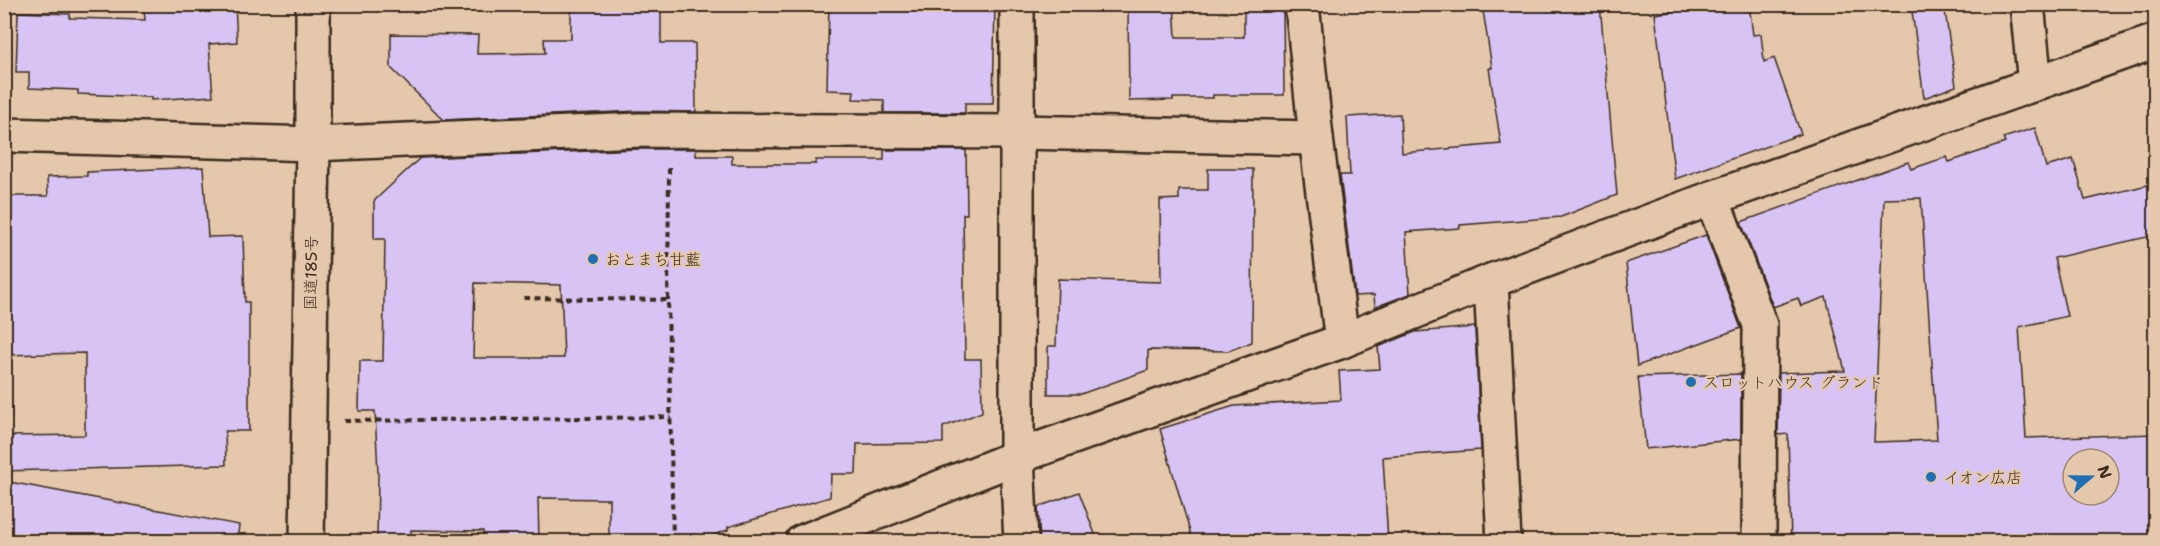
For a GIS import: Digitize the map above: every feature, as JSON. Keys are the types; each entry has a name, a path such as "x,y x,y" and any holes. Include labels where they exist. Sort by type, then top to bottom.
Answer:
{"main road":[{"name":"国道185号","path":"307,542 313,4"},
{"path":"1017,4 1017,457 1021,542"},
{"path":"1302,4 1316,138 1342,340"},
{"path":"2027,4 2036,84"},
{"path":"802,542 1017,457 1342,340 1491,280 1712,198 2156,41"},
{"path":"4,135 313,144 669,130 1016,132 1316,138"},
{"path":"1712,198 1760,325 1759,542"},
{"path":"1491,280 1504,542"}],"path":[{"path":"669,130 668,300 673,542"},
{"path":"524,298 668,300"},
{"path":"309,422 671,417"}],"building":[{"path":"235,4 237,42 209,44 213,96 151,100 151,97 78,94 78,90 29,88 29,72 16,72 18,12 70,14 70,18 145,20 144,9"},
{"path":"571,4 661,4 661,43 695,43 696,112 638,111 444,120 391,68 391,34 478,35 477,54 545,53 544,39 571,39"},
{"path":"829,4 995,4 993,103 965,103 965,113 884,113 884,100 853,99 854,91 827,90"},
{"path":"1128,4 1174,4 1176,37 1244,37 1244,5 1283,5 1284,95 1213,95 1213,98 1129,101"},
{"path":"1482,4 1600,4 1617,195 1561,217 1406,232 1410,294 1375,307 1374,295 1355,296 1340,175 1350,175 1347,117 1400,114 1402,153 1501,144"},
{"path":"1725,4 1749,4 1753,35 1761,34 1764,62 1774,58 1801,134 1675,179 1655,14"},
{"path":"1911,4 1944,4 1956,86 1924,98"},
{"path":"2035,128 2046,167 2073,159 2085,200 2156,183 2156,235 2054,258 2067,316 2019,327 2026,438 2156,434 2156,542 1791,542 1788,434 1778,435 1779,373 1845,371 1826,297 1801,306 1798,298 1773,307 1741,222 1908,162 1911,169 1947,157 1949,162 2005,143 2003,138","holes":["1921,198 1937,440 1874,442 1884,199"]},
{"path":"639,149 696,149 696,156 732,156 732,164 816,164 816,160 884,160 884,150 966,150 967,214 963,214 965,359 981,359 982,412 943,427 943,443 857,444 856,474 831,474 830,497 728,527 728,530 694,542 609,542 609,499 538,498 539,542 483,542 483,531 411,530 411,542 377,542 378,473 375,411 359,411 360,361 383,361 385,239 374,239 374,201 420,158","holes":["475,283 561,285 564,358 473,358"]},
{"path":"203,167 208,237 243,236 245,302 249,302 249,431 225,431 226,465 4,471 4,436 85,435 85,353 4,355 4,196 48,196 47,177 87,176 87,172"},
{"path":"1208,169 1253,169 1252,342 1228,351 1148,350 1148,370 1081,394 1048,394 1048,346 1056,346 1058,279 1161,282 1160,200 1179,199 1179,190 1208,190"},
{"path":"1706,235 1741,328 1637,366 1626,263"},
{"path":"1475,327 1481,450 1383,457 1388,542 1193,542 1160,429 1234,406 1341,400 1339,371 1380,369 1378,347 1415,332"},
{"path":"1741,374 1741,439 1646,449 1638,377"},
{"path":"4,481 239,525 237,542 4,542"},
{"path":"1079,492 1098,542 1040,542 1038,507"}],"place":[{"name":"おとまち甘藍","path":"593,259"},
{"name":"スロットハウス グランド","path":"1691,382"},
{"name":"イオン広店","path":"1931,477"}]}
